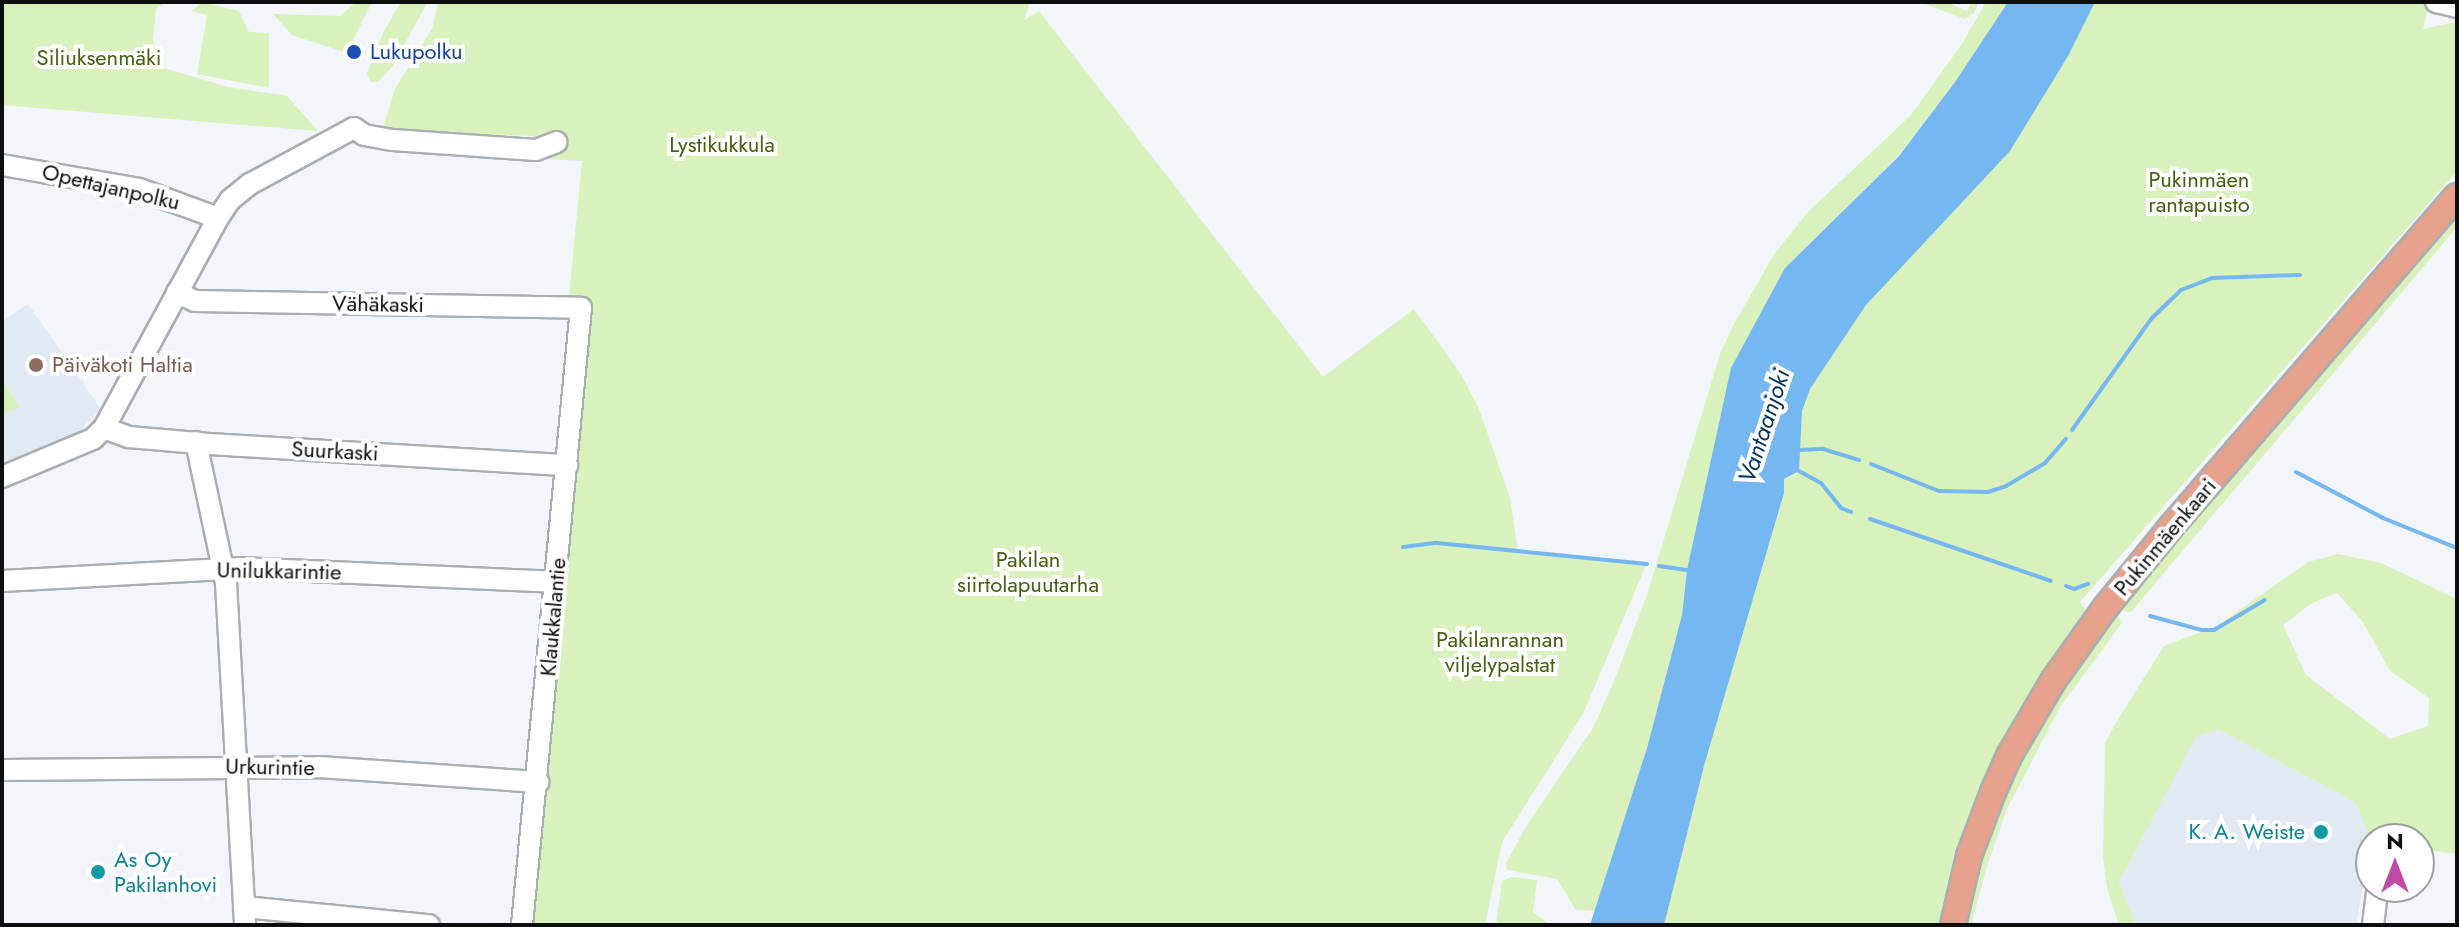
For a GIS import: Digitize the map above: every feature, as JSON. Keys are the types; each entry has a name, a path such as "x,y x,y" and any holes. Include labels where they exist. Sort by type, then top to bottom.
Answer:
{"main road":[{"name":"Pukinmäenkaari","path":"1953,925 1966,867 1993,792 2009,756 2053,681 2105,608 2171,527 2457,196"}],"street":[{"path":"2436,2 2457,7"},
{"path":"2,477 93,439 104,428 218,218 230,200 250,184 354,128 364,135 408,142 536,150 557,142"},
{"name":"Opettajanpolku","path":"2,165 139,189 218,218"},
{"name":"Vähäkaski","path":"177,292 195,301 581,308"},
{"name":"Klaukkalantie","path":"522,925 581,308"},
{"name":"Suurkaski","path":"104,428 129,437 567,465"},
{"path":"196,442 223,569 245,916 429,925"},
{"name":"Unilukkarintie","path":"2,581 223,569 555,582"},
{"name":"Urkurintie","path":"2,770 319,767 538,782"},
{"path":"2373,925 2376,903"}],"shaded area":[{"name":"Päiväkoti Haltia","path":"28,304 101,409 76,434 2,465 2,321"},
{"path":"2218,729 2355,802 2364,823 2355,823 2355,903 2360,903 2356,925 2136,925 2119,882 2196,736"}],"green space":[{"name":"Siliuksenmäki","path":"2,2 166,2 156,9 153,41 157,66 228,87 287,96 318,131 2,105"},
{"path":"202,2 239,11 249,32 269,33 269,88 197,74 207,15 192,11"},
{"path":"356,2 372,2 347,53 292,35 273,14 340,16"},
{"path":"401,2 427,3 392,67 378,82 370,82 367,73 383,33"},
{"name":"Pakilan siirtolapuutarha","path":"438,2 1030,2 1024,20 1039,11 1323,377 1414,309 1461,374 1479,409 1510,498 1518,551 1646,565 1583,714 1502,842 1485,925 533,925 572,517 587,303 569,297 582,161 538,158 533,136 382,131 395,89 433,27"},
{"path":"1920,2 1946,2 1967,11 1972,2 1979,2 1974,13 1965,19"},
{"path":"1986,2 2008,2 1955,82 1898,156 1785,268 1687,570 1682,615 1647,748 1595,911 1576,910 1557,879 1507,870 1506,863 1527,825 1593,728 1615,679 1647,595 1720,354 1775,253 1809,211 1911,115 1962,44"},
{"name":"Pukinmäen rantapuisto","path":"2095,2 2425,2 2428,10 2423,29 2457,22 2457,171 2080,602 2089,614 2043,674 1993,768 1942,925 1664,925 1704,766 1784,494 1784,478 1796,474 1802,411 1810,389 1866,305 1935,229"},
{"path":"2457,207 2457,227 2131,612 2124,611 2121,607 2160,552"},
{"path":"2,379 20,408 2,414"},
{"path":"2338,554 2381,563 2457,599 2457,854 2435,851 2435,823 2364,823 2355,802 2218,729 2196,737 2119,882 2136,925 2119,925 2107,888 2103,857 2105,743 2164,646 2217,626 2308,562","holes":["2337,593 2363,622 2390,671 2429,698 2428,726 2390,739 2306,675 2283,625 2312,603"]},
{"path":"2119,617 2121,624 2060,707 2007,809 1971,925 1962,925 1998,801 2051,702 2110,618"},
{"path":"1511,877 1537,880 1533,912 1550,925 1496,925 1502,881"}],"water":[{"name":"Vantaanjoki","path":"2008,2 2095,2 2068,56 2010,151 1866,305 1810,389 1802,411 1799,471 1784,479 1784,493 1704,766 1664,925 1590,925 1647,748 1682,615 1687,570 1731,368 1785,268 1899,156 1955,82"}],"waterway":[{"path":"2072,430 2152,318 2181,290 2212,278 2300,275"},
{"path":"1871,464 1939,491 1988,492 2006,486 2045,463 2066,439"},
{"path":"1801,450 1823,449 1859,460"},
{"path":"1799,471 1821,483 1841,508 1851,512"},
{"path":"2296,472 2383,518 2457,548"},
{"path":"1870,519 2051,581"},
{"path":"1403,547 1437,543 1647,564"},
{"path":"1659,566 1687,570"},
{"path":"2066,586 2074,589 2088,584"},
{"path":"2150,616 2202,630 2214,630 2265,600"}],"place":[{"name":"Lukupolku","path":"354,52"},
{"name":"Päiväkoti Haltia","path":"36,365"},
{"name":"K. A. Weiste","path":"2321,832"},
{"name":"As Oy Pakilanhovi","path":"98,872"}],"park label":[{"name":"Lystikukkula","path":"722,145"},
{"name":"Pakilanrannan viljelypalstat","path":"1500,652"}]}
